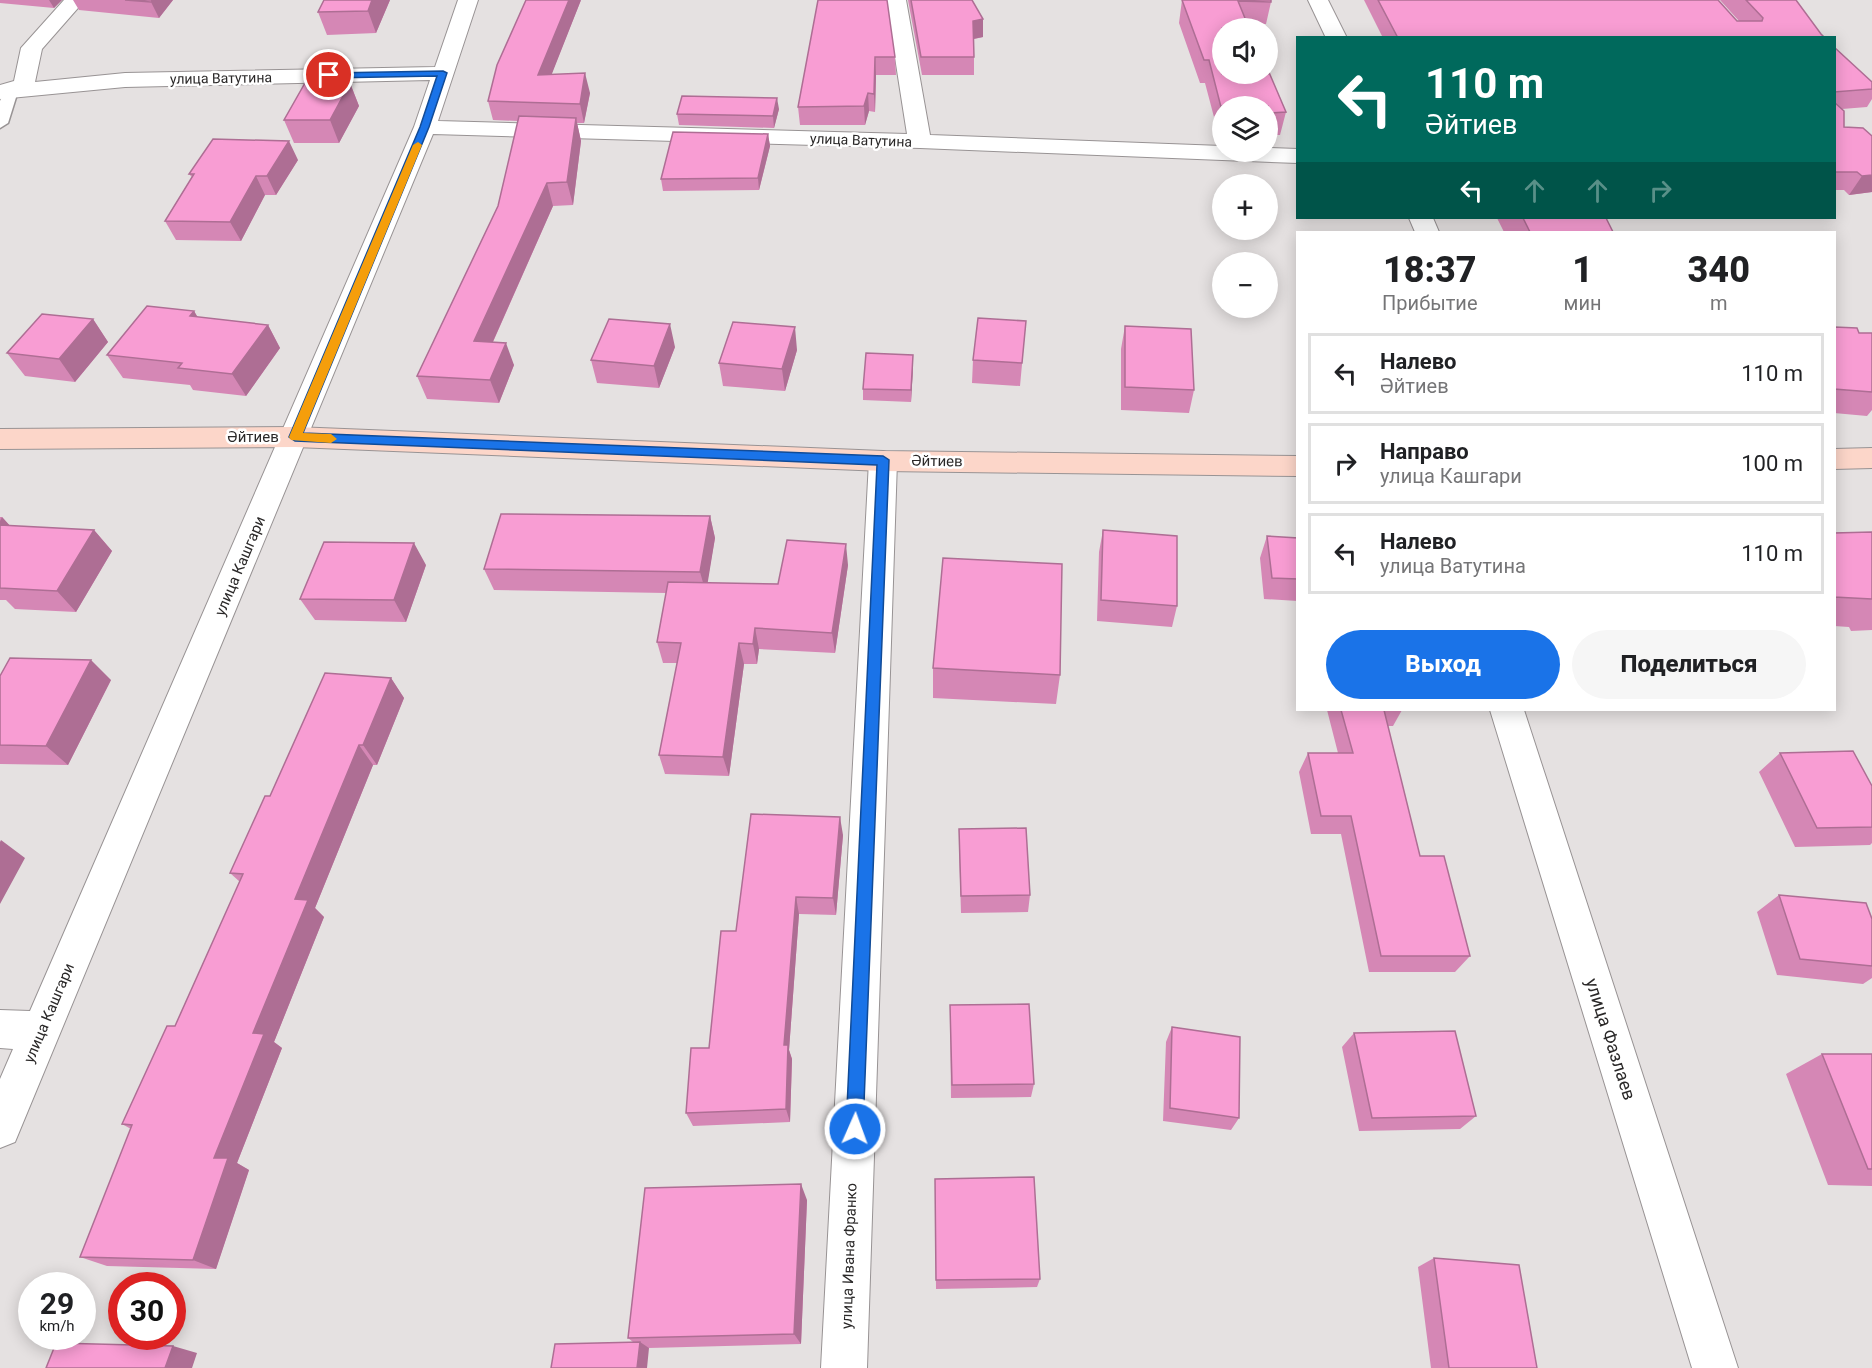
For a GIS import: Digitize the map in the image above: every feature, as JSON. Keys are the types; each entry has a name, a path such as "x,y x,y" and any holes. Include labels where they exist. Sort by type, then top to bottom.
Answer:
{"street":[{"path":"6,91 24,84 32,48 75,0"},
{"name":"улица Кашгари","path":"0,1127 425,127 468,0"},
{"path":"896,0 920,141"},
{"path":"1318,0 1337,36"},
{"name":"улица Ватутина","path":"6,91 124,80 443,73"},
{"name":"улица Ватутина","path":"425,127 920,141 1296,156"},
{"name":"Әйтиев","path":"0,439 295,437 883,460 1296,466"},
{"path":"1836,459 1872,458"},
{"name":"улица Ивана Франко","path":"844,1368 883,460"},
{"name":"улица Фазлаев","path":"1507,711 1715,1368"},
{"path":"0,1029 41,1031"}],"lane":[{"path":"0,123 6,91"}],"building":[{"path":"125,0 153,0 151,2"},
{"path":"324,0 372,0 368,11 318,12"},
{"path":"526,0 569,0 538,75 585,73 580,104 488,101 497,65"},
{"path":"818,0 887,0 895,57 875,57 874,94 868,93 864,106 798,107"},
{"path":"911,0 972,0 983,19 973,21 974,57 921,57"},
{"path":"1182,0 1271,0 1271,2 1238,1 1245,18 1212,18 1212,72 1209,60 1204,60"},
{"path":"1378,0 1718,0 1737,21 1762,21 1763,18 1746,0 1796,0 1823,36 1397,36"},
{"path":"1836,49 1872,82 1872,89 1836,92"},
{"path":"305,83 350,83 330,120 284,120"},
{"path":"1215,84 1274,84 1286,112 1278,112 1278,96 1218,96"},
{"path":"682,96 777,98 773,116 677,114"},
{"path":"1836,104 1844,111 1844,127 1863,128 1872,136 1872,175 1862,176 1857,172 1836,172"},
{"path":"519,116 576,118 567,182 547,183 474,341 506,343 490,380 417,376 498,206"},
{"path":"673,132 768,134 758,178 661,179"},
{"path":"213,139 289,141 267,176 256,176 230,222 165,221 194,174 189,174"},
{"path":"1524,219 1606,219 1612,231 1530,231"},
{"path":"147,306 194,311 190,316 268,325 232,374 178,368 182,363 107,355"},
{"path":"42,314 93,319 59,359 7,353"},
{"path":"978,318 1026,321 1022,363 973,360"},
{"path":"609,319 670,324 654,366 591,360"},
{"path":"733,322 795,327 782,369 719,363"},
{"path":"1125,326 1191,329 1194,390 1125,387"},
{"path":"1836,327 1857,328 1859,333 1872,333 1872,392 1836,389"},
{"path":"866,353 913,355 911,390 863,389"},
{"path":"501,514 710,516 700,572 484,569"},
{"path":"0,525 94,530 57,591 0,588"},
{"path":"1103,530 1177,536 1177,606 1101,600"},
{"path":"1872,532 1872,599 1836,597 1836,533"},
{"path":"1267,536 1296,538 1296,579 1272,578"},
{"path":"787,540 846,544 832,633 755,628 753,644 739,643 723,757 659,755 681,643 657,642 668,582 778,584"},
{"path":"324,542 414,543 394,600 300,599"},
{"path":"943,558 1062,564 1060,675 933,668"},
{"path":"10,658 91,660 46,746 0,745 0,676"},
{"path":"325,673 391,678 363,745 359,745 295,899 308,900 253,1033 264,1034 214,1158 228,1158 193,1260 80,1257 132,1125 122,1124 167,1026 175,1026 243,874 230,873 265,796 270,796"},
{"path":"1341,711 1384,711 1420,856 1444,856 1470,956 1381,956 1351,816 1321,816 1308,753 1353,753"},
{"path":"1853,751 1872,786 1872,827 1817,828 1780,753"},
{"path":"751,814 840,817 833,898 796,897 784,1045 788,1045 786,1109 686,1113 691,1048 709,1048 721,931 736,931"},
{"path":"1026,828 1030,895 961,896 959,829"},
{"path":"1779,895 1866,903 1872,919 1872,966 1800,959"},
{"path":"1029,1004 1034,1084 952,1085 950,1005"},
{"path":"1172,1027 1240,1037 1239,1118 1170,1108"},
{"path":"1455,1031 1476,1116 1372,1118 1354,1033"},
{"path":"1822,1054 1872,1054 1872,1169 1868,1169"},
{"path":"1034,1177 1040,1279 936,1280 935,1179"},
{"path":"801,1184 794,1334 628,1338 645,1188"},
{"path":"1434,1258 1519,1265 1537,1368 1449,1368"},
{"path":"640,1342 637,1368 551,1368 555,1344"},
{"path":"96,1344 108,1344 108,1350 172,1350 165,1368 46,1368 53,1350 96,1350"}],"slow traffic":[{"path":"331,439 295,437 418,145"}],"route":[{"path":"329,75 443,73 425,127 295,437 883,460 855,1129"}]}
